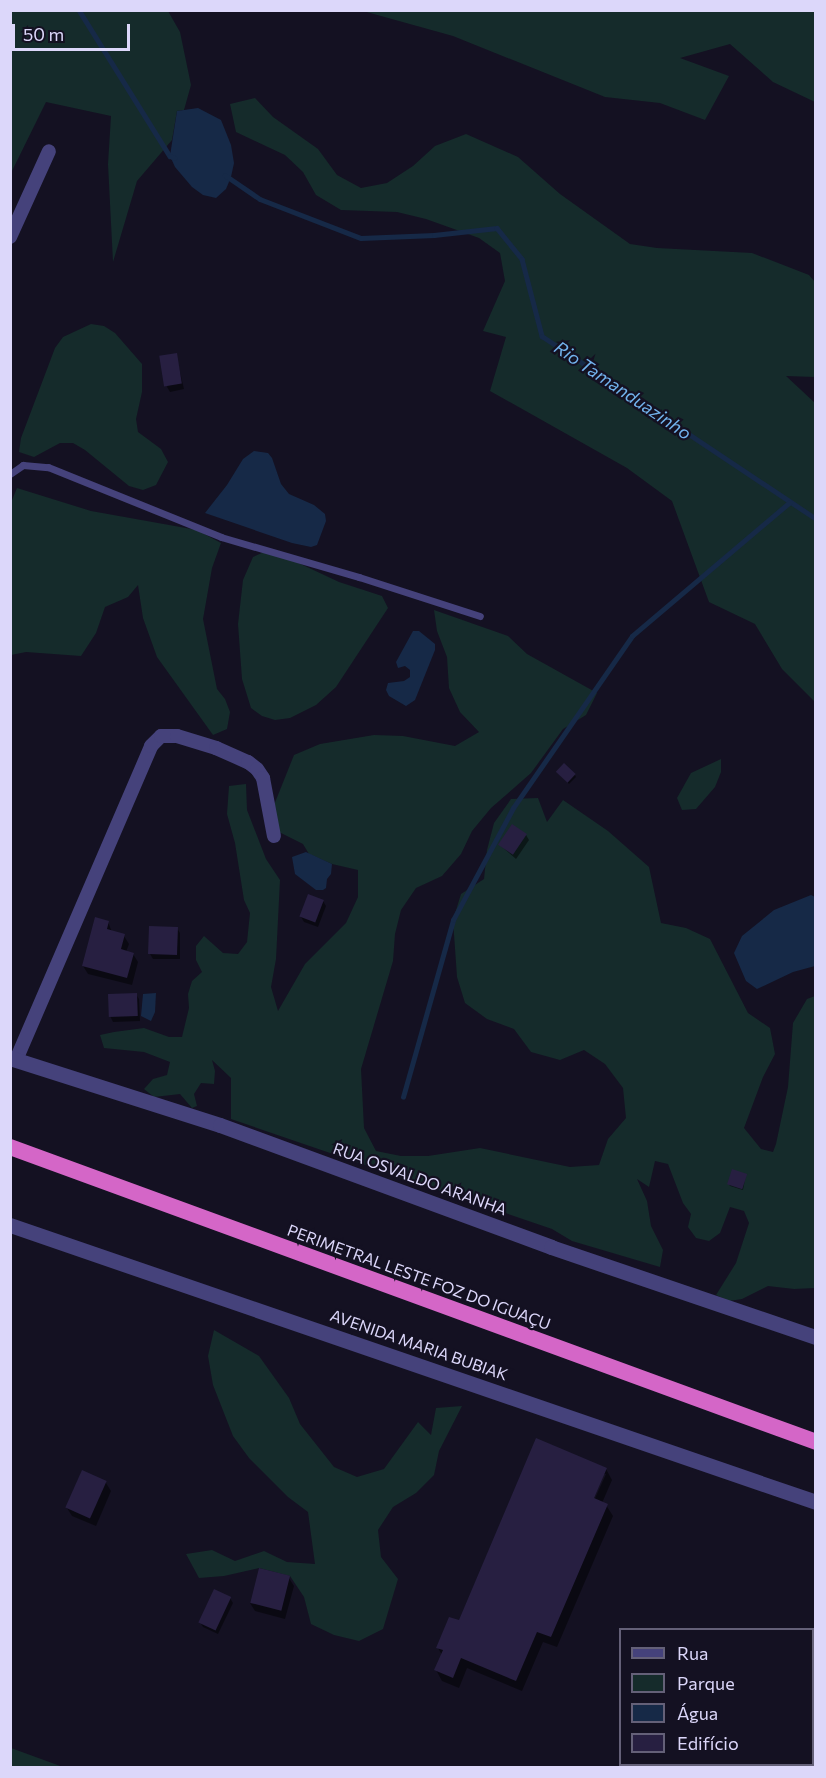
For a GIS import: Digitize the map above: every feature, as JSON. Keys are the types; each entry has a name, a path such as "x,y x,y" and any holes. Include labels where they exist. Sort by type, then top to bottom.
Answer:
{"highway":[{"name":"PERIMETRAL LESTE FOZ DO IGUAÇU","path":"10,1147 816,1442"}],"street":[{"path":"10,237 49,151"},
{"path":"13,1059 151,746 161,736 177,736 216,748 248,762 257,769 263,778 274,836"},
{"name":"RUA OSVALDO ARANHA","path":"13,1059 220,1125 551,1247 816,1337"},
{"name":"AVENIDA MARIA BUBIAK","path":"10,1225 816,1502"}],"lane":[{"path":"10,474 23,465 48,468 221,537 358,576 480,616"}],"green space":[{"path":"11,11 168,11 180,32 191,85 184,110 177,111 172,140 137,181 113,262 108,164 111,116 46,102 11,173"},
{"path":"363,11 815,11 815,102 773,82 730,44 680,58 729,76 705,120 660,103 605,97 453,36"},
{"path":"255,98 273,117 318,149 337,175 361,188 387,183 413,166 435,146 466,134 518,157 560,194 630,244 657,248 752,253 809,275 815,282 815,377 786,376 815,403 815,702 782,669 755,624 709,602 672,501 627,468 490,391 506,337 483,331 505,281 500,253 479,238 426,219 397,212 341,210 316,195 303,172 285,155 236,132 230,104"},
{"path":"91,324 104,326 115,333 142,364 142,392 136,419 138,432 161,449 168,462 156,485 143,490 129,486 73,443 60,443 34,457 19,452 21,438 55,348 63,337"},
{"path":"17,488 91,511 197,530 221,543 212,568 203,619 217,689 225,699 230,712 227,729 213,735 157,657 143,618 138,585 128,597 105,607 96,633 81,656 26,652 11,655 10,505"},
{"path":"264,552 290,559 339,582 382,596 388,608 336,687 316,705 290,718 275,720 262,716 251,708 242,679 238,624 243,580 253,557"},
{"path":"434,610 508,636 527,654 597,693 586,715 563,729 531,773 491,808 472,831 461,854 442,876 416,888 401,910 395,934 393,961 361,1069 364,1128 376,1151 401,1156 428,1156 480,1148 570,1167 599,1165 608,1139 626,1118 623,1088 605,1064 584,1050 560,1060 531,1052 514,1029 487,1019 465,1003 457,977 453,920 461,894 484,879 487,850 494,823 511,799 538,798 547,822 563,800 608,831 649,867 661,923 686,928 710,939 748,1013 770,1028 775,1054 763,1077 744,1128 761,1149 773,1152 776,1144 788,1087 793,1023 807,999 815,996 815,1288 794,1289 768,1286 742,1299 729,1301 716,1295 736,1263 749,1223 744,1211 730,1207 720,1233 709,1241 696,1238 688,1227 691,1214 683,1203 668,1164 655,1161 649,1187 637,1179 647,1201 651,1226 663,1250 660,1267 572,1241 552,1229 231,1119 231,1078 212,1060 215,1071 214,1084 201,1083 194,1094 197,1106 192,1108 180,1094 154,1097 144,1089 153,1079 167,1075 170,1062 144,1052 104,1048 100,1035 114,1032 144,1028 169,1037 182,1037 192,981 202,972 196,960 196,946 204,936 223,953 238,954 247,942 250,913 244,900 235,843 227,814 229,786 246,784 247,810 266,859 280,880 276,959 271,987 278,1011 305,964 346,923 358,897 358,870 332,864 309,854 303,844 279,832 274,805 294,755 320,744 374,735 403,736 455,746 479,732 460,712 449,688 447,657 437,631"},
{"path":"721,759 721,772 715,787 696,809 682,810 677,798 691,773"},
{"path":"214,1330 259,1356 289,1398 300,1424 334,1467 357,1477 384,1469 418,1422 431,1435 436,1408 462,1406 439,1451 434,1475 416,1493 393,1507 378,1530 381,1557 398,1579 383,1629 359,1641 334,1635 311,1624 304,1597 290,1576 259,1568 224,1576 199,1578 186,1554 212,1550 235,1561 264,1551 287,1562 315,1564 308,1512 288,1497 249,1458 233,1436 213,1385 208,1356"},
{"path":"11,1748 63,1767 11,1767"}],"water":[{"path":"198,108 221,120 231,145 234,163 231,177 226,189 216,198 203,195 192,187 175,167 170,156 177,111"},
{"path":"254,451 268,453 281,484 289,494 314,505 325,514 326,521 317,545 311,547 292,543 205,513 227,485 243,459"},
{"path":"413,631 419,631 435,644 435,650 415,700 406,706 389,696 386,690 388,683 404,681 410,677 410,670 405,666 398,668 396,662"},
{"path":"306,852 332,864 331,874 323,890 316,890 295,874 292,857"},
{"path":"811,895 815,897 815,966 793,972 757,989 746,981 734,953 742,936 774,910"},
{"path":"156,993 155,1012 151,1021 141,1016 143,994"}],"building":[{"path":"177,353 182,384 164,386 159,356"},
{"path":"564,763 576,774 568,783 556,772"},
{"path":"512,824 527,834 513,855 498,845"},
{"path":"308,894 324,900 315,922 299,916"},
{"path":"95,917 109,921 107,929 125,934 121,949 134,953 127,978 82,966"},
{"path":"149,926 178,927 177,955 148,954"},
{"path":"137,993 138,1016 109,1017 108,994"},
{"path":"732,1169 747,1174 742,1189 727,1184"},
{"path":"536,1438 607,1468 594,1498 608,1504 551,1637 537,1632 516,1681 461,1658 453,1678 434,1670 443,1650 436,1648 449,1617 459,1620"},
{"path":"82,1470 107,1481 90,1518 65,1507"},
{"path":"259,1568 290,1576 281,1611 250,1603"},
{"path":"214,1589 231,1597 216,1631 198,1623"}],"waterway":[{"name":"Rio Tamanduazinho","path":"79,10 170,156 175,158"},
{"name":"Rio Tamanduazinho","path":"225,175 260,199 361,238 434,235 497,228 522,259 542,336 816,519"},
{"path":"403,1097 453,920 513,808 632,636 790,502"}]}
